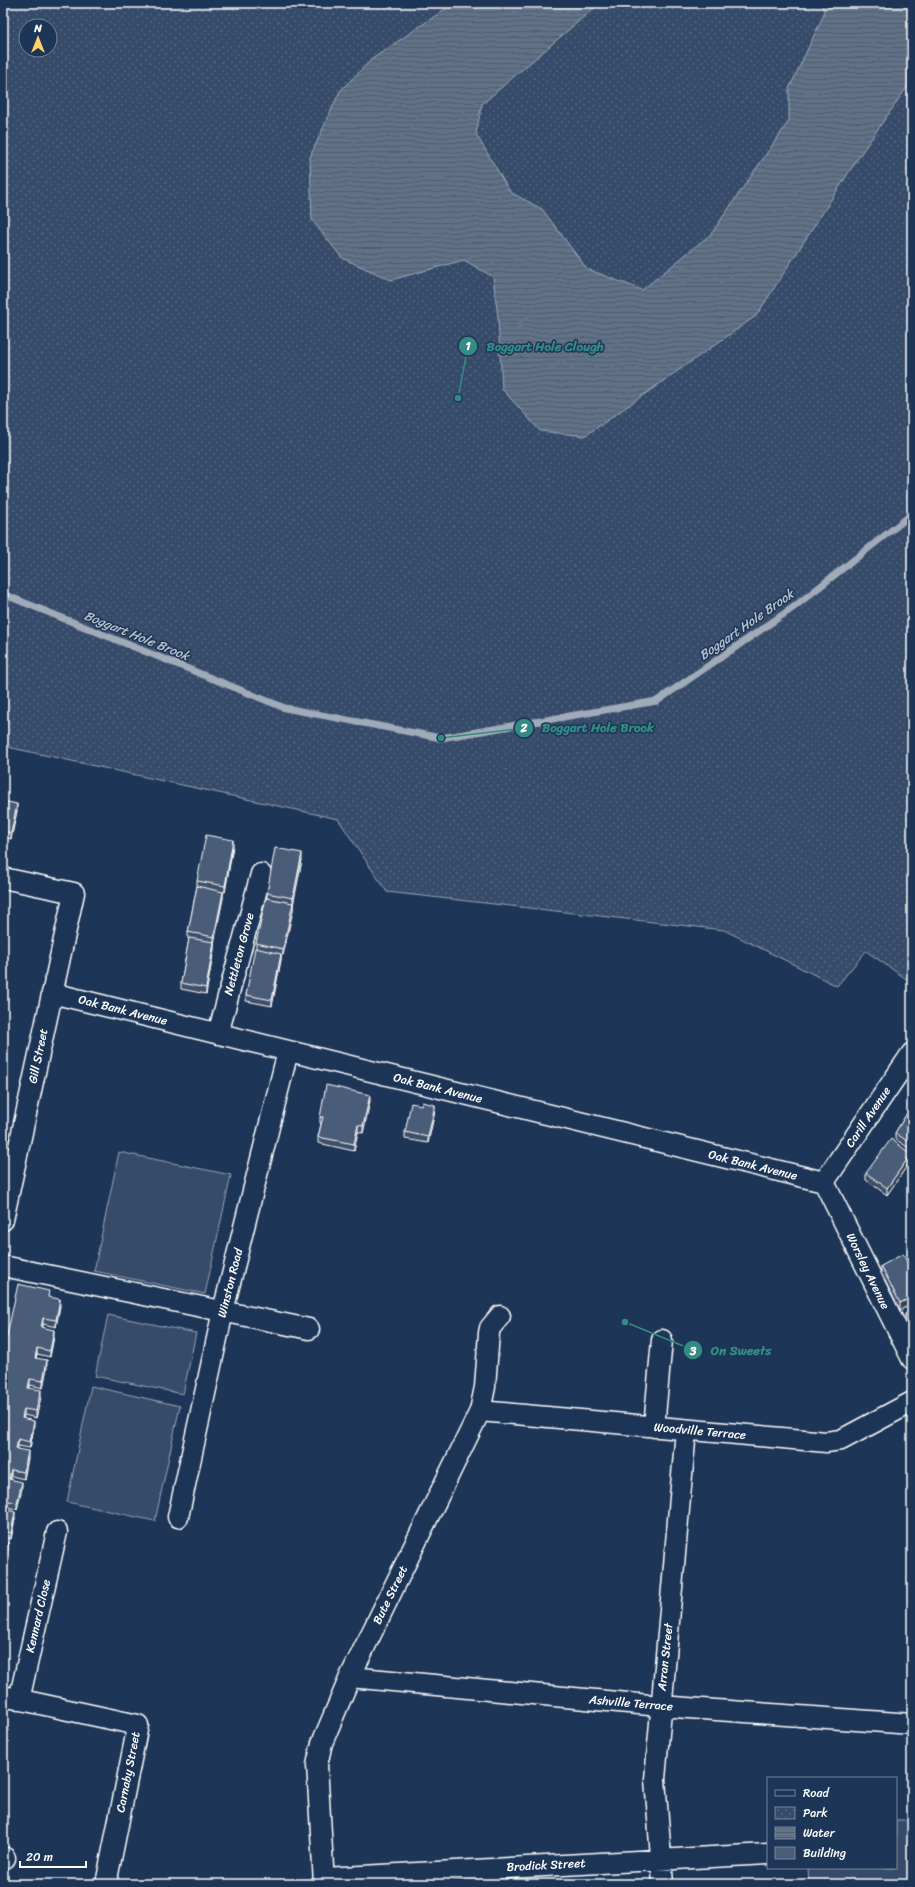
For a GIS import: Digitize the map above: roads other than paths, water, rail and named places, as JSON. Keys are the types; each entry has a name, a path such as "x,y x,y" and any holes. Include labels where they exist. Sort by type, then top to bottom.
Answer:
{"street":[{"name":"Nettleton Grove","path":"218,1034 260,874"},
{"name":"Gill Street","path":"3,878 74,892 3,1220"},
{"name":"Oak Bank Avenue","path":"52,993 824,1182"},
{"name":"Winston Road","path":"178,1517 223,1311 288,1051"},
{"name":"Carill Avenue","path":"824,1182 912,1053"},
{"name":"Worsley Avenue","path":"824,1182 912,1359"},
{"path":"3,1266 310,1329"},
{"name":"Bute Street","path":"324,1881 317,1765 322,1743 350,1677 480,1411 485,1387 490,1328 500,1316"},
{"path":"654,1427 662,1340"},
{"name":"Woodville Terrace","path":"480,1411 826,1442 841,1440 912,1402"},
{"name":"Arran Street","path":"663,1884 655,1779 660,1706 686,1430"},
{"name":"Kennard Close","path":"11,1698 57,1532"},
{"name":"Ashville Terrace","path":"350,1677 660,1706 912,1724"},
{"name":"Carnaby Street","path":"11,1698 138,1725 106,1884"},
{"name":"Brodick Street","path":"324,1881 660,1859 767,1854"}],"water":[{"path":"454,3 600,3 482,104 476,134 510,192 542,209 587,269 642,290 711,234 789,121 789,89 824,14 822,3 912,3 912,80 862,152 756,316 585,436 540,431 502,389 498,318 493,277 464,260 391,280 342,258 312,220 310,157 340,91 372,59"}],"waterway":[{"name":"Boggart Hole Brook","path":"3,594 285,708 441,738 657,701 794,607 912,514"}],"place":[{"name":"Boggart Hole Clough","path":"458,398"},
{"name":"Boggart Hole Brook","path":"441,738"},
{"name":"On Sweets","path":"625,1322"}]}
